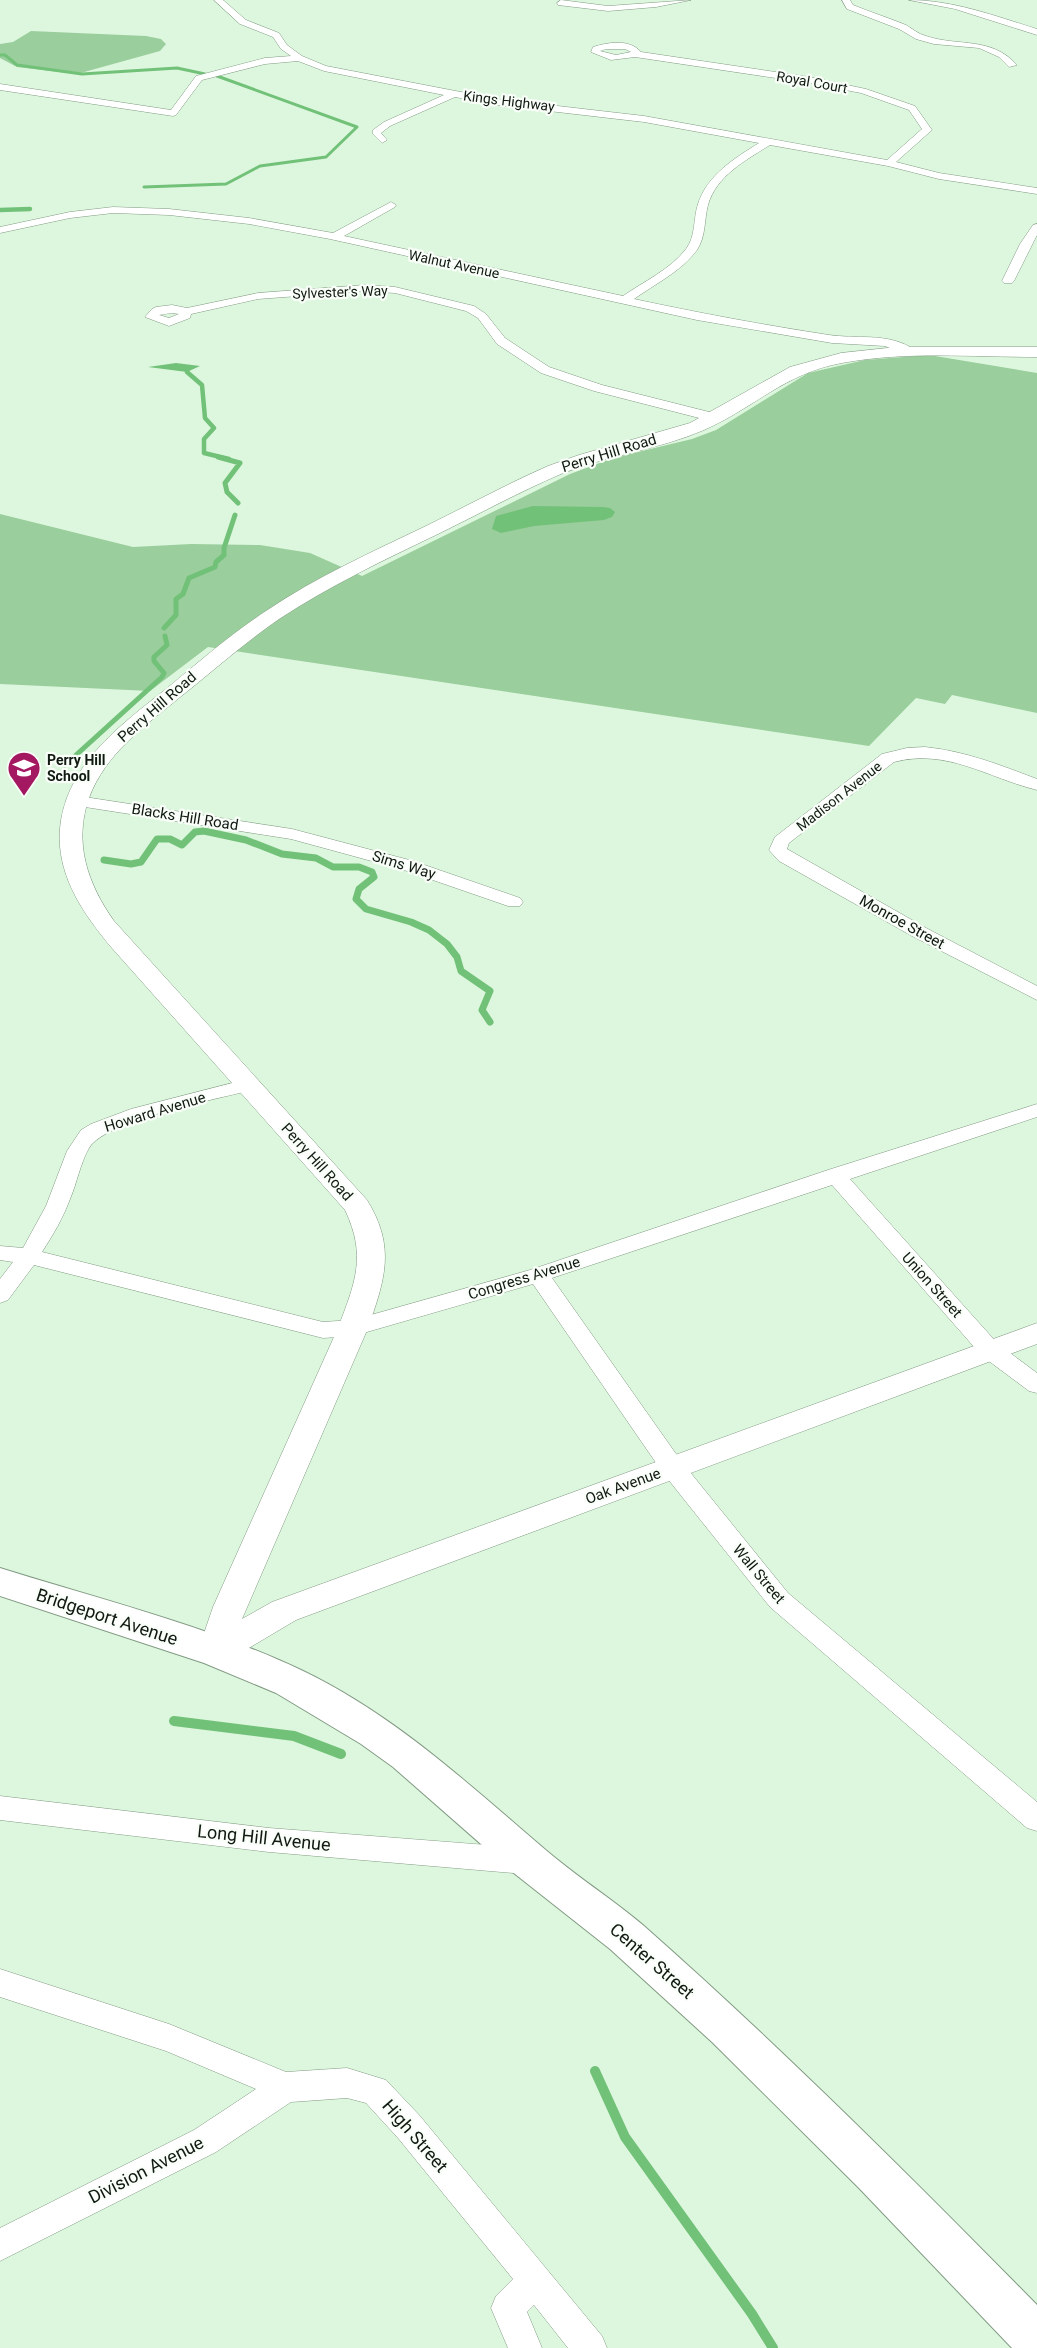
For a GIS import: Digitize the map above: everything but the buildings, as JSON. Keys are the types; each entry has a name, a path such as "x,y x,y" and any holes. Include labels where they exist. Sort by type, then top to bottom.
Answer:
{"main road":[{"name":"Bridgeport Avenue","path":"0,1582 215,1651"},
{"name":"Center Street","path":"215,1651 289,1682 375,1732 472,1810 529,1861 625,1936 727,2028 873,2171 1037,2339"}],"street":[{"path":"218,0 243,22 276,35 284,47 299,58"},
{"path":"561,3 579,8 608,9 687,0"},
{"path":"846,0 850,8 903,28 922,38 945,42 968,42 1002,53 1012,65"},
{"path":"913,0 956,7 1037,32"},
{"name":"Royal Court","path":"634,54 810,80 863,91 912,108 927,130 889,163"},
{"name":"Kings Highway","path":"0,87 173,113 199,78 265,61 299,58 324,68 497,102 644,119 889,163 939,176 1037,191"},
{"path":"382,140 376,132 387,124 454,94"},
{"path":"625,300 690,252 700,233 703,204 712,184 728,168 769,141"},
{"path":"334,237 391,205"},
{"name":"Walnut Avenue","path":"0,230 70,216 125,210 249,221 334,237 697,316 832,339 891,343 906,350"},
{"path":"1008,281 1025,244 1037,227"},
{"name":"Sylvester's Way","path":"185,312 258,296 365,288 395,290 470,308 482,316 501,341 545,370 598,388 716,418"},
{"name":"Perry Hill Road","path":"215,1651 229,1607 353,1328 367,1290 373,1260 373,1242 357,1206 119,942 85,898 72,855 72,826 78,801 102,758 129,730 238,640 304,595 551,471 586,458 679,433 716,418 767,383 798,369 852,356 906,350 1037,352"},
{"name":"Madison Avenue","path":"781,841 888,758 905,752 927,751 946,754 1037,785"},
{"name":"Blacks Hill Road","path":"78,801 292,834"},
{"name":"Sims Way","path":"292,834 407,865 514,902"},
{"name":"Monroe Street","path":"781,841 778,850 785,856 919,932 1037,994"},
{"name":"Howard Avenue","path":"0,1294 29,1256 57,1207 75,1156 88,1135 109,1123 248,1085"},
{"name":"Congress Avenue","path":"0,1253 29,1256 323,1330 353,1328 538,1275 1037,1110"},
{"name":"Union Street","path":"835,1176 990,1350 1037,1385"},
{"name":"Wall Street","path":"538,1275 672,1467 779,1600 1037,1819"},
{"name":"Oak Avenue","path":"215,1651 284,1611 1037,1333"},
{"name":"Long Hill Avenue","path":"0,1808 269,1840 529,1861"},
{"name":"High Street","path":"0,1983 169,2038 286,2087 347,2083 375,2091 409,2127 590,2348"},
{"name":"Division Avenue","path":"0,2245 205,2141 286,2087"},
{"path":"525,2348 508,2308 534,2280"}],"shaded area":[{"path":"31,31 146,36 161,39 166,44 160,51 77,74 17,67 0,58 0,44 13,42"},
{"path":"929,355 1037,373 1037,713 952,695 945,704 916,698 869,746 208,647 150,691 0,684 0,514 133,547 191,544 260,545 310,553 362,576 570,474 613,458 692,439 716,430 808,373 865,360"},
{"path":"176,363 200,366 187,372 148,367"},
{"path":"533,506 603,507 615,512 612,517 604,520 534,526 501,533 492,529 496,516"}],"waterway":[{"path":"0,55 5,55 17,65 82,74 177,68 205,74"},
{"path":"144,187 226,184 260,166 326,157 357,127 217,76"},
{"path":"0,210 30,209"},
{"path":"187,372 202,385 205,418 214,428 204,439 204,453 229,459"},
{"path":"218,457 240,463 225,483 227,492 238,503"},
{"path":"164,628 176,615 176,599 183,594 189,578 215,567 216,562 224,555 224,548 235,515"},
{"path":"65,765 162,677 164,673 154,661 154,657 167,645 165,636"},
{"path":"104,860 131,864 141,862 157,839 170,839 182,845 195,832 204,831 246,840 282,854 316,858 333,867 359,867 372,872 374,877 359,889 356,899 366,909 411,922 429,930 447,944 457,957 461,971 490,991 482,1010 490,1022"},
{"path":"174,1721 294,1736 341,1754"},
{"path":"595,2071 625,2137 752,2314 773,2348"}],"place":[{"name":"Perry Hill School","path":"24,797"}]}
